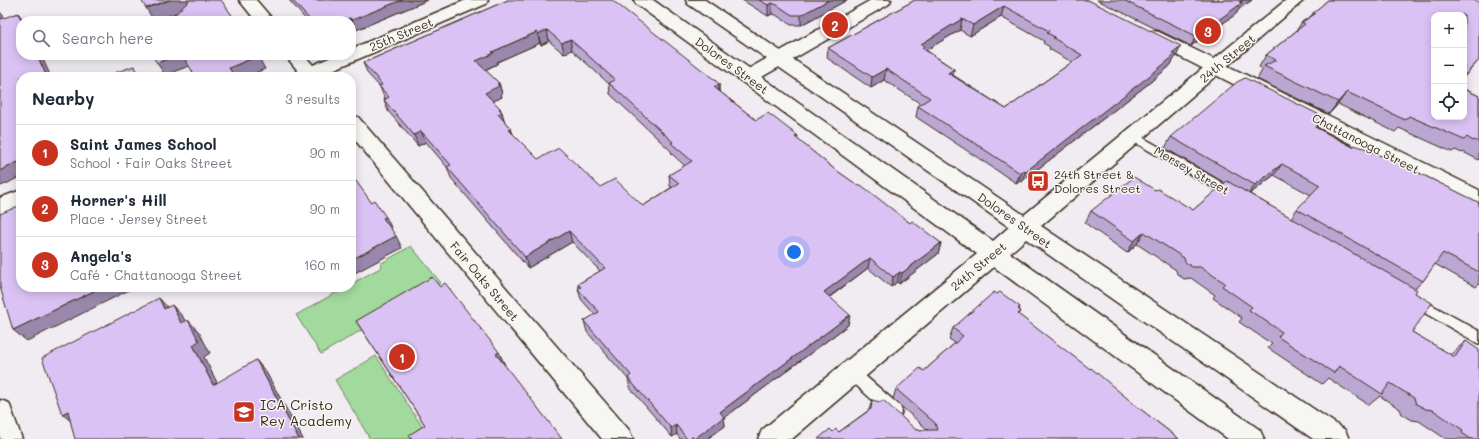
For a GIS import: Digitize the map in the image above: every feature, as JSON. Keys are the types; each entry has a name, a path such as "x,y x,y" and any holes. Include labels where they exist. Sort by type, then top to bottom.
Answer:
{"street":[{"path":"247,0 261,16"},
{"name":"25th Street","path":"356,55 480,0"},
{"name":"Dolores Street","path":"642,0 1250,439"},
{"name":"Dolores Street","path":"694,0 1335,439"},
{"path":"748,77 883,0"},
{"name":"24th Street","path":"772,439 1296,0"},
{"name":"Chattanooga Street","path":"1141,30 1479,199"},
{"path":"297,60 305,72"},
{"name":"25th Street","path":"317,72 344,60"},
{"name":"Fair Oaks Street","path":"356,128 619,439"},
{"path":"0,207 16,200"},
{"path":"0,412 8,439"}],"lane":[{"name":"Mersey Street","path":"1133,136 1241,199"},
{"path":"1404,294 1479,338"},
{"path":"851,372 902,418"}],"green space":[{"path":"411,246 441,283 321,354 296,315 337,292 356,292 356,281 382,267 380,264"},
{"path":"376,356 425,431 413,439 370,439 335,380"}],"building":[{"path":"141,0 170,0 146,8"},
{"path":"190,0 221,0 232,16 173,16"},
{"path":"292,0 402,0 356,18 356,16 306,16"},
{"path":"508,0 612,0 715,80 719,84 714,87 756,120 768,113 798,136 795,137 833,168 859,186 861,185 910,223 912,221 941,243 902,273 900,272 893,277 870,258 824,292 850,315 720,412 724,417 694,439 692,436 687,439 676,425 671,428 628,378 631,375 584,321 599,312 578,289 581,287 578,284 605,268 569,231 525,257 447,167 451,165 421,131 414,135 384,100 389,97 379,86 382,85 363,63","holes":["547,30 562,43 570,39 615,80 609,83 673,142 671,143 692,161 669,175 679,183 643,206 615,179 600,187 559,148 538,159 509,130 511,129 498,114 502,112 499,109 500,108 485,93 499,86 497,84 499,83 476,61 494,53 492,52 537,32 538,34"]},
{"path":"759,0 829,0 801,15 792,15 777,5 772,3 768,5"},
{"path":"915,0 1088,0 1181,46 1172,53 1175,55 1148,77 1025,172 1023,170 1020,173 918,106 930,98 886,69 872,77 828,48","holes":["1004,6 1049,31 1047,33 1055,37 1053,38 1082,55 1006,109 948,73 954,69 922,48 924,46 921,44 962,19 973,25"]},
{"path":"1123,0 1243,0 1239,2 1242,3 1196,36"},
{"path":"1328,0 1473,0 1479,2 1479,60 1467,73 1467,12 1431,12 1431,120 1467,120 1467,90 1479,96 1479,142 1473,141 1467,137 1464,140 1409,116 1405,120 1347,92 1338,102 1264,66 1276,60 1266,55 1305,24 1302,22 1315,14 1313,13"},
{"path":"18,13 20,16 16,16 16,60 39,60 45,72 16,72 16,163 0,171 0,16 1,19"},
{"path":"155,60 164,60 157,63"},
{"path":"185,60 248,60 229,68 232,72 193,72"},
{"path":"134,66 137,72 118,72"},
{"path":"1245,78 1324,117 1315,127 1353,147 1354,145 1381,156 1390,156 1413,170 1478,202 1479,272 1443,253 1423,281 1297,209 1320,185 1282,164 1255,185 1171,137 1237,82"},
{"path":"1134,177 1155,190 1158,189 1193,210 1227,181 1417,290 1415,293 1432,303 1412,332 1455,357 1466,341 1479,350 1479,439 1471,439 1462,433 1463,430 1433,410 1426,409 1416,404 1414,398 1390,383 1382,394 1339,366 1334,373 1278,337 1282,332 1249,310 1252,307 1222,286 1225,283 1200,267 1192,267 1185,262 1184,258 1144,232 1134,241 1091,211"},
{"path":"356,181 371,202 374,200 386,217 383,218 396,236 356,257"},
{"path":"16,207 16,292 92,292 13,330 0,287 0,214"},
{"path":"432,277 440,287 445,283 499,352 496,354 562,439 411,439 409,435 425,425 356,321"},
{"path":"994,292 997,294 1000,292 1020,307 1018,309 1021,311 1018,314 1090,369 1091,368 1179,439 818,439 830,429 833,432 836,429 839,432 871,409 872,400 880,402 883,400 916,430 937,430 935,423 896,389 920,368 924,371 963,336 953,328"},
{"path":"159,298 164,309 172,305 181,323 188,320 199,341 193,345 213,385 256,360 299,439 75,439 68,411 62,414 42,358"}],"tram line":[{"path":"1474,0 1479,2"}],"place":[{"name":"Horner's Hill","path":"835,25"},
{"name":"Angela's","path":"1208,31"},
{"name":"24th Street & Dolores Street","path":"1038,181"},
{"name":"Saint James School","path":"402,357"},
{"name":"ICA Cristo Rey Academy","path":"244,412"}]}
